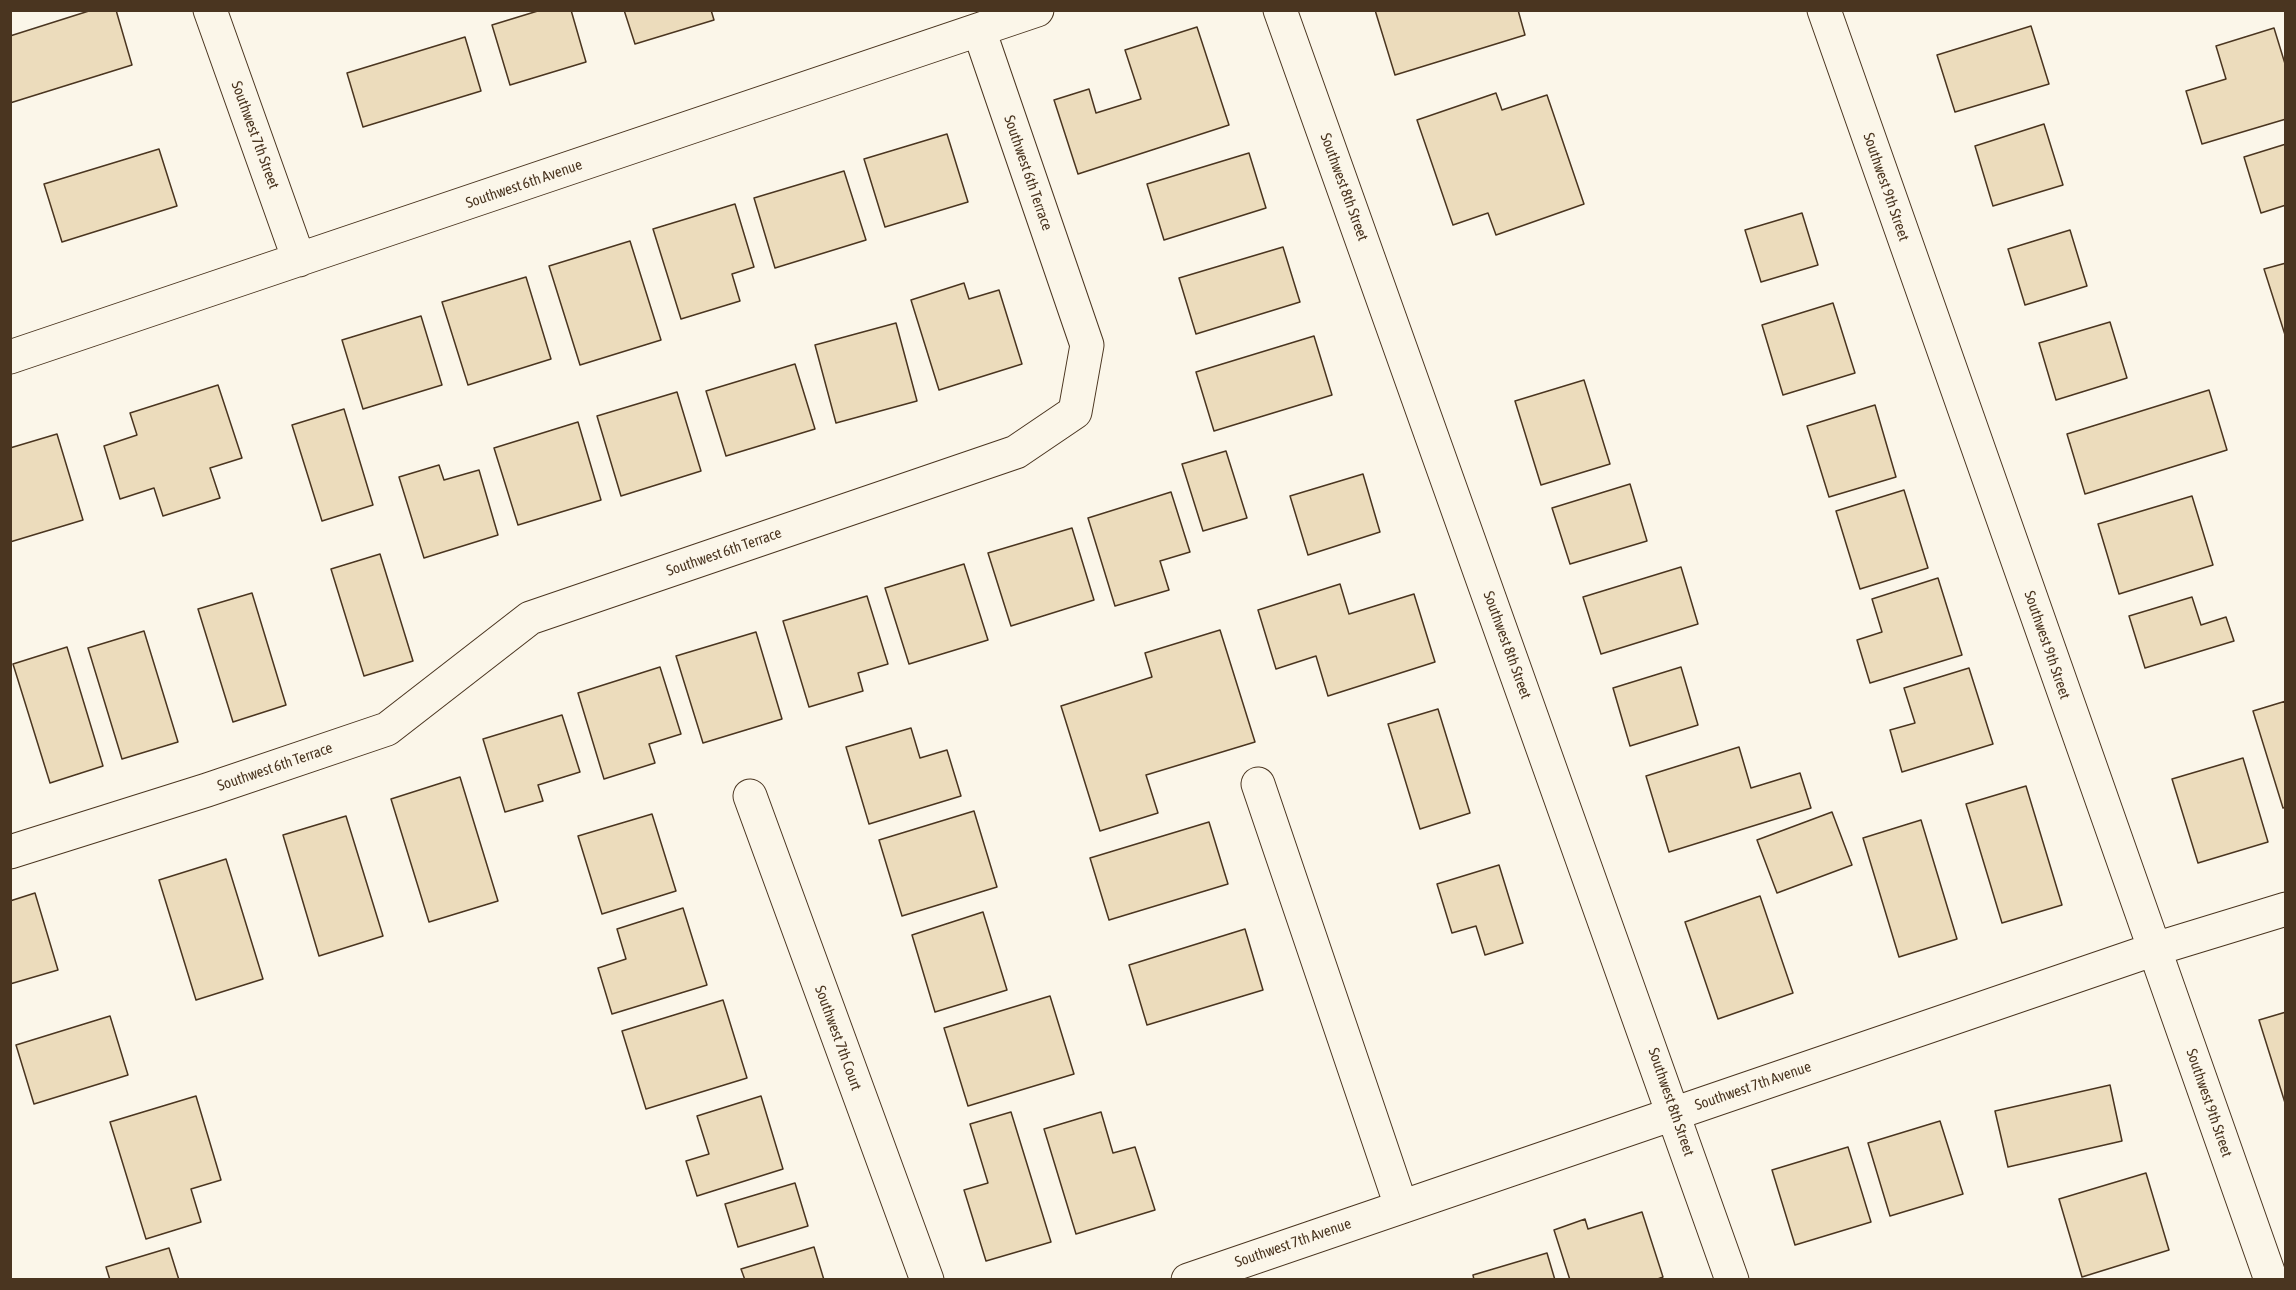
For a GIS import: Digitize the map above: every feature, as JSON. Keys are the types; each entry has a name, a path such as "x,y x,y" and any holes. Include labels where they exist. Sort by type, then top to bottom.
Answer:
{"street":[{"name":"Southwest 7th Street","path":"210,10 299,260"},
{"name":"Southwest 6th Avenue","path":"10,357 1037,10"},
{"name":"Southwest 8th Street","path":"1280,10 1675,1113 1732,1280"},
{"name":"Southwest 9th Street","path":"1824,10 2271,1280"},
{"name":"Southwest 6th Terrace","path":"10,852 207,790 387,729 530,618 1016,452 1076,412 1087,345 979,30"},
{"path":"1258,784 1401,1206"},
{"name":"Southwest 7th Court","path":"750,796 927,1280"},
{"name":"Southwest 7th Avenue","path":"1193,1279 2155,949 2286,909"}],"building":[{"path":"92,10 116,10 132,65 10,103 10,36"},
{"path":"541,10 571,10 586,62 510,85 492,25"},
{"path":"624,10 711,10 714,20 635,44"},
{"path":"1375,10 1518,10 1525,35 1395,75"},
{"path":"2031,26 2049,84 1955,112 1937,55"},
{"path":"1197,27 1229,125 1078,174 1054,100 1089,89 1096,113 1141,99 1125,50"},
{"path":"2274,28 2286,67 2286,119 2202,144 2186,91 2226,79 2216,46"},
{"path":"465,37 481,91 363,127 347,73"},
{"path":"1496,93 1502,110 1547,95 1584,204 1496,235 1488,213 1453,225 1417,120"},
{"path":"2044,124 2063,185 1993,206 1975,146"},
{"path":"947,134 968,202 885,227 864,159"},
{"path":"2286,144 2286,205 2261,213 2244,157"},
{"path":"159,149 177,206 62,242 44,184"},
{"path":"1249,153 1266,208 1164,240 1147,184"},
{"path":"844,171 866,240 775,268 754,198"},
{"path":"735,204 754,267 732,274 740,301 681,319 653,229"},
{"path":"1802,213 1818,265 1761,282 1745,230"},
{"path":"2070,230 2087,286 2025,305 2008,249"},
{"path":"630,241 661,340 580,365 549,266"},
{"path":"1283,247 1300,302 1196,334 1179,278"},
{"path":"2286,263 2286,338 2264,269"},
{"path":"526,277 551,359 468,385 442,302"},
{"path":"964,283 969,299 999,290 1022,364 939,390 911,300"},
{"path":"1833,303 1855,373 1783,395 1762,325"},
{"path":"421,316 442,385 363,409 342,340"},
{"path":"2110,322 2127,378 2056,400 2039,343"},
{"path":"896,323 917,401 836,423 815,345"},
{"path":"1314,336 1332,395 1214,431 1196,372"},
{"path":"795,364 815,429 726,456 706,391"},
{"path":"1584,380 1610,464 1541,485 1515,401"},
{"path":"218,385 242,458 210,468 220,498 163,516 154,488 120,499 104,446 137,435 130,413"},
{"path":"2209,390 2227,450 2085,494 2067,434"},
{"path":"677,392 701,471 621,496 597,416"},
{"path":"1875,405 1896,477 1829,497 1807,426"},
{"path":"344,409 373,505 322,521 292,425"},
{"path":"578,422 601,500 518,525 494,448"},
{"path":"57,434 83,520 10,542 10,448"},
{"path":"1226,451 1247,518 1203,531 1182,464"},
{"path":"439,465 444,480 479,470 498,535 424,558 399,477"},
{"path":"1363,474 1380,532 1308,555 1290,496"},
{"path":"1630,484 1647,541 1570,564 1552,508"},
{"path":"1904,490 1928,568 1860,589 1836,511"},
{"path":"1171,492 1190,552 1160,561 1169,590 1115,606 1088,518"},
{"path":"2192,496 2213,565 2119,594 2098,524"},
{"path":"1072,528 1094,600 1011,626 988,553"},
{"path":"380,554 413,661 364,676 331,569"},
{"path":"964,564 988,640 909,664 885,588"},
{"path":"1681,567 1698,624 1601,654 1583,597"},
{"path":"1938,578 1962,655 1870,683 1857,640 1882,632 1872,599"},
{"path":"1340,584 1349,614 1414,594 1435,662 1328,696 1316,656 1276,669 1258,610"},
{"path":"252,593 286,705 233,722 198,609"},
{"path":"867,596 888,664 858,673 863,691 809,707 783,621"},
{"path":"2192,597 2201,625 2226,617 2234,641 2145,668 2129,616"},
{"path":"1220,630 1255,742 1146,775 1158,813 1100,831 1061,706 1152,677 1145,653"},
{"path":"144,631 178,742 122,759 88,648"},
{"path":"756,632 782,719 703,743 676,656"},
{"path":"67,647 103,766 50,783 13,664"},
{"path":"660,667 681,734 649,744 655,763 604,779 578,693"},
{"path":"1681,667 1698,725 1630,746 1613,688"},
{"path":"1969,668 1993,744 1902,772 1890,730 1915,723 1904,688"},
{"path":"2286,701 2286,807 2283,808 2253,711"},
{"path":"1438,709 1470,813 1420,829 1388,724"},
{"path":"562,715 580,772 538,785 543,801 505,812 483,739"},
{"path":"911,728 920,758 947,750 961,796 869,824 846,747"},
{"path":"1739,747 1751,788 1800,773 1811,808 1669,852 1646,776"},
{"path":"2243,758 2268,842 2198,863 2172,779"},
{"path":"460,777 498,901 429,922 391,799"},
{"path":"2026,786 2062,905 2002,923 1966,804"},
{"path":"974,811 997,887 902,916 879,840"},
{"path":"1832,812 1852,865 1777,893 1757,840"},
{"path":"652,814 676,891 602,914 578,836"},
{"path":"346,816 383,936 319,956 283,835"},
{"path":"1921,820 1957,939 1899,957 1863,838"},
{"path":"1209,822 1228,884 1109,920 1090,858"},
{"path":"226,859 263,979 196,1000 159,880"},
{"path":"1499,865 1523,943 1485,955 1476,926 1452,933 1437,884"},
{"path":"35,893 58,970 10,984 10,901"},
{"path":"1760,896 1793,993 1718,1019 1685,922"},
{"path":"683,908 707,985 612,1014 598,968 626,959 617,929"},
{"path":"983,912 1007,990 935,1012 912,935"},
{"path":"1245,929 1263,990 1147,1025 1129,965"},
{"path":"1050,996 1074,1074 968,1106 944,1028"},
{"path":"723,1000 747,1078 646,1109 622,1031"},
{"path":"2286,1012 2286,1106 2259,1020"},
{"path":"110,1016 128,1075 34,1104 16,1045"},
{"path":"2110,1085 2122,1141 2008,1167 1995,1111"},
{"path":"196,1096 221,1180 191,1189 201,1222 146,1239 110,1122"},
{"path":"761,1096 783,1169 697,1196 686,1161 709,1154 697,1116"},
{"path":"1011,1112 1051,1242 986,1261 964,1190 988,1183 970,1124"},
{"path":"1101,1112 1113,1153 1135,1147 1155,1210 1076,1234 1044,1129"},
{"path":"1940,1121 1963,1194 1890,1216 1868,1143"},
{"path":"1848,1147 1871,1222 1795,1245 1772,1170"},
{"path":"2146,1173 2169,1250 2082,1277 2059,1199"},
{"path":"795,1183 808,1226 738,1247 725,1204"},
{"path":"1642,1212 1663,1277 1655,1280 1570,1280 1554,1230 1585,1219 1588,1229"},
{"path":"814,1247 824,1280 745,1280 741,1269"},
{"path":"169,1248 179,1280 110,1280 106,1267"},
{"path":"1547,1253 1555,1280 1474,1280 1473,1275"}]}
